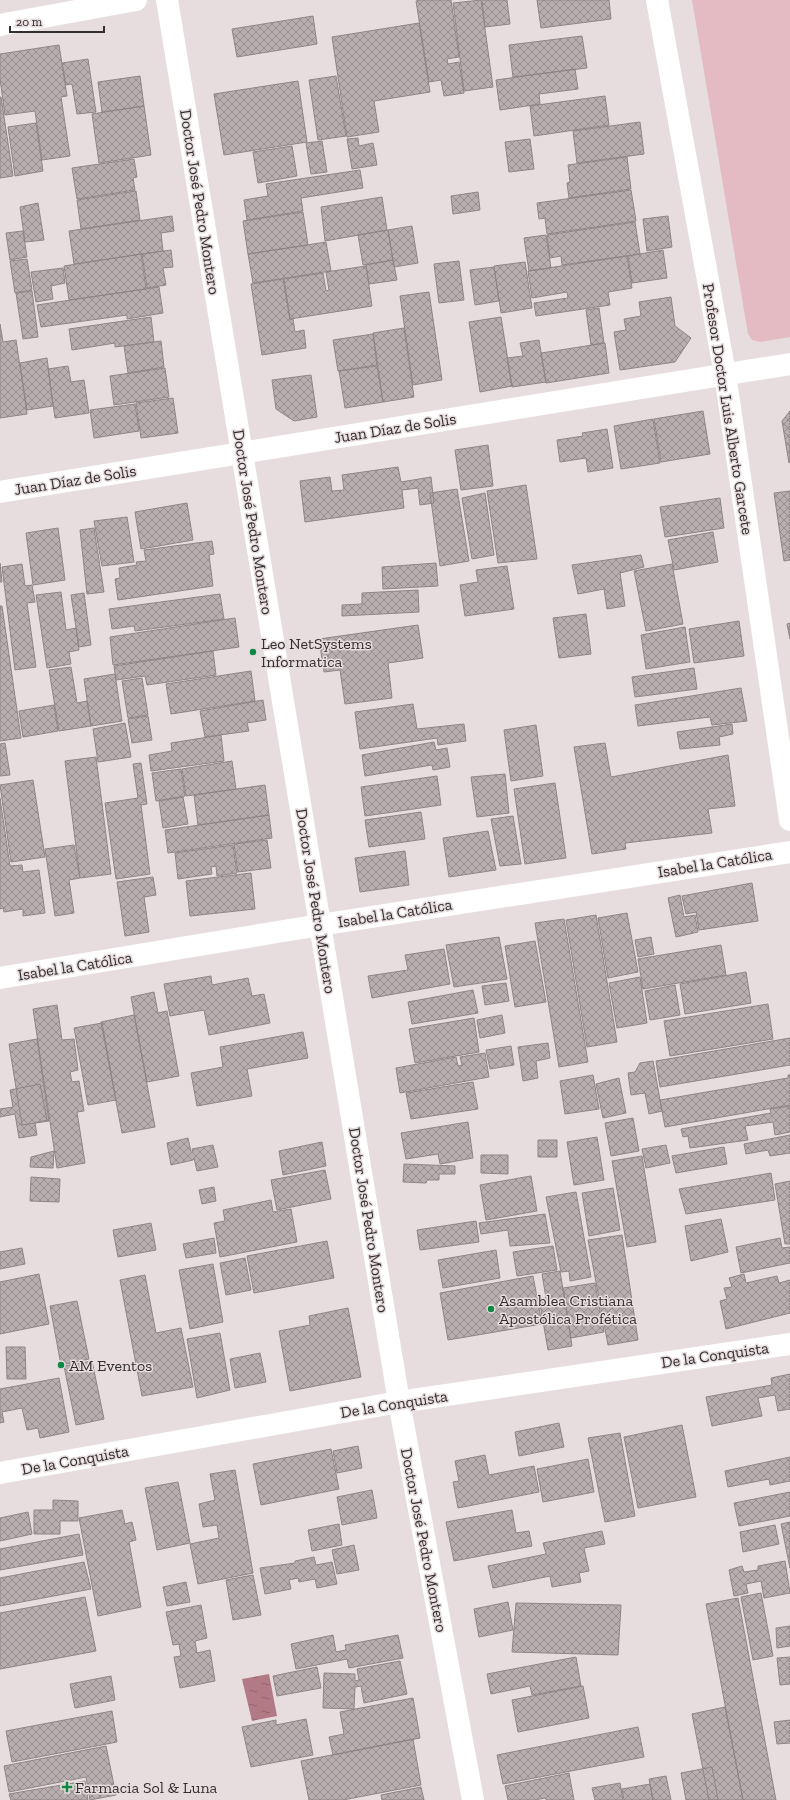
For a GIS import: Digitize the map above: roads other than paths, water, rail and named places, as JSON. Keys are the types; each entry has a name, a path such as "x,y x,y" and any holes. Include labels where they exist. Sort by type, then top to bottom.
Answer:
{"street":[{"path":"0,25 136,0"},
{"name":"Doctor José Pedro Montero","path":"167,0 399,1402 473,1800"},
{"name":"Profesor Doctor Luis Alberto Garcete","path":"657,0 725,374 790,820"},
{"name":"Juan Díaz de Solis","path":"0,492 790,364"},
{"name":"Isabel la Católica","path":"0,978 320,925 790,852"},
{"name":"De la Conquista","path":"0,1473 399,1402 790,1344"}],"water":[{"path":"269,1674 277,1716 252,1721 242,1679"}],"place":[{"name":"Leo NetSystems Informatica","path":"253,652"},
{"name":"Asamblea Cristiana Apostólica Profética","path":"491,1309"},
{"name":"AM Eventos","path":"61,1365"},
{"name":"Farmacia Sol & Luna","path":"67,1787"}]}
